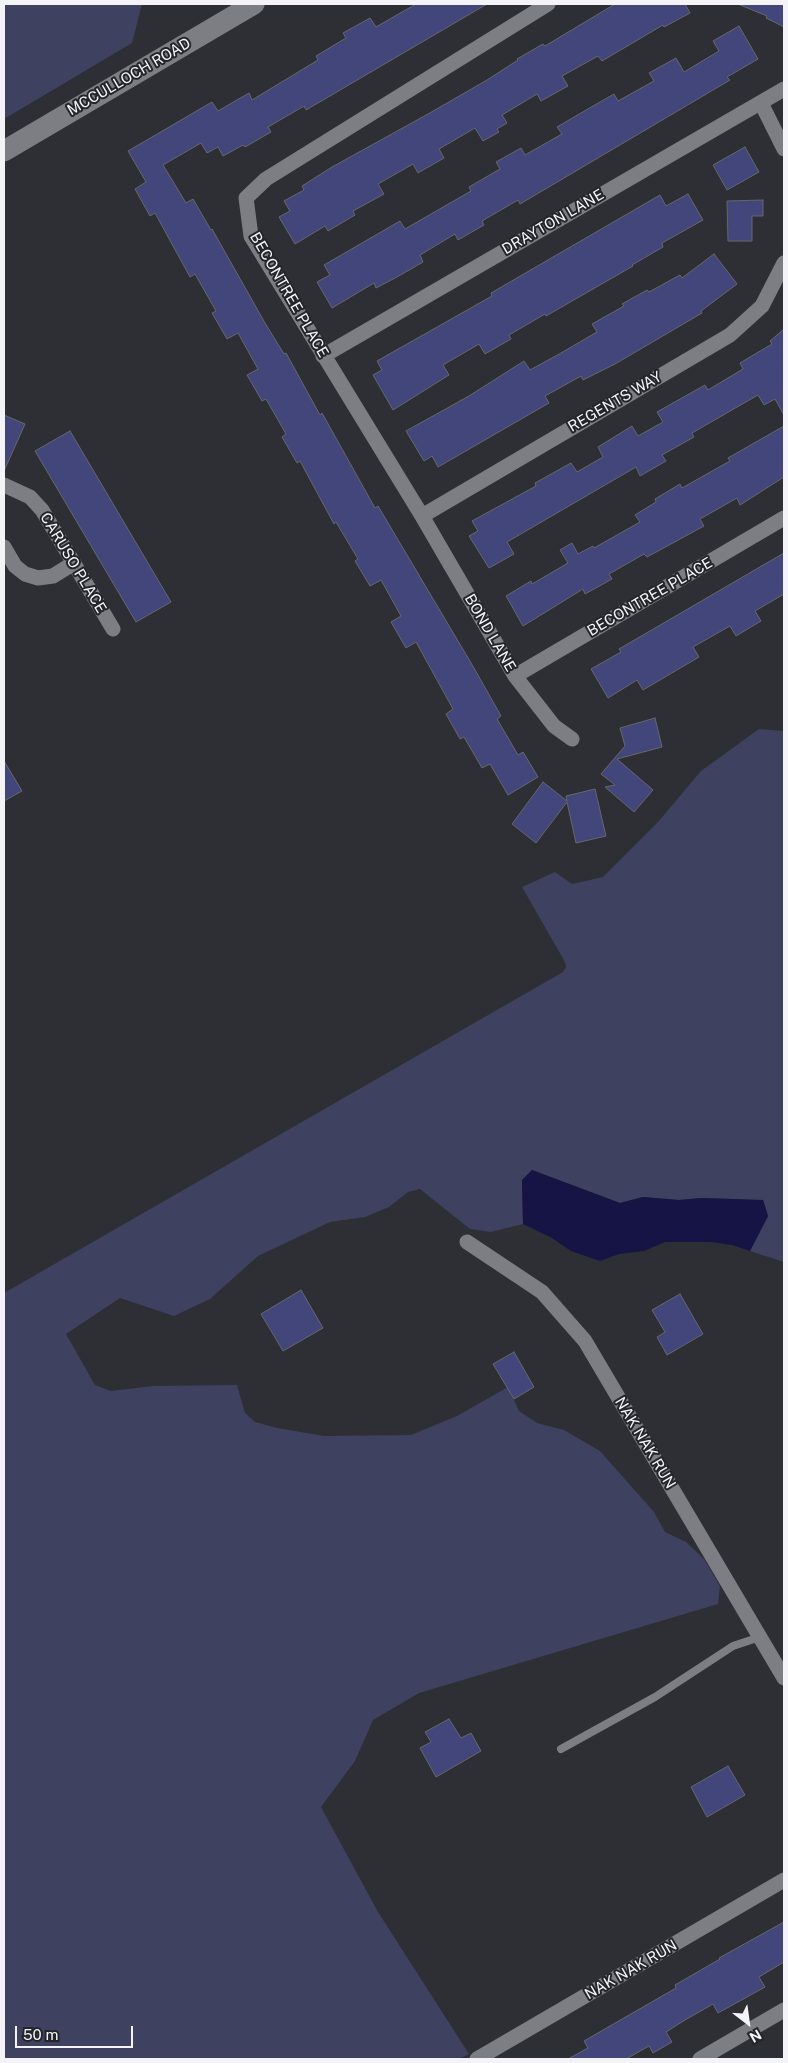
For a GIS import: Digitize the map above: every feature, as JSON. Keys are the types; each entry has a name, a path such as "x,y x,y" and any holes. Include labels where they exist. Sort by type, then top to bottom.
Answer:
{"main road":[{"name":"MCCULLOCH ROAD","path":"4,151 254,4"}],"street":[{"name":"BECONTREE PLACE","path":"422,516 251,236 246,198 266,178 548,4"},
{"name":"DRAYTON LANE","path":"323,356 784,89"},
{"path":"762,103 784,149"},
{"name":"REGENTS WAY","path":"422,516 730,335 762,306 784,263"},
{"name":"CARUSO PLACE","path":"4,485 30,497 42,510 113,629"},
{"name":"BOND LANE","path":"422,516 515,676 554,726 572,739"},
{"name":"BECONTREE PLACE","path":"515,676 784,518"},
{"path":"4,547 15,566 25,574 38,578 53,576 74,563"},
{"name":"NAK NAK RUN","path":"467,1242 542,1292 585,1341 784,1678"},
{"name":"NAK NAK RUN","path":"477,2059 784,1880"},
{"path":"700,2059 784,2010"}],"lane":[{"path":"561,1749 654,1696 733,1646 760,1637"}],"shaded area":[{"path":"4,4 142,4 132,43 4,119"},
{"path":"759,729 784,731 784,1262 750,1251 768,1216 763,1200 701,1198 679,1200 643,1197 620,1203 532,1170 522,1180 523,1224 491,1232 470,1229 420,1189 408,1192 389,1207 365,1217 330,1222 258,1256 210,1299 174,1316 120,1298 66,1334 95,1385 111,1391 153,1386 237,1385 245,1413 255,1422 277,1428 324,1436 411,1435 457,1416 508,1387 519,1411 537,1423 564,1430 600,1451 654,1512 665,1532 686,1542 704,1559 720,1586 718,1604 419,1693 373,1720 355,1761 321,1807 378,1912 469,2054 459,2059 4,2059 4,1293 563,972 566,967 565,962 522,887 555,872 572,884 603,877 658,822 701,771"},
{"path":"532,1170 620,1203 643,1197 679,1200 701,1198 763,1200 768,1216 750,1251 732,1245 711,1242 665,1242 644,1251 619,1254 600,1261 571,1251 552,1238 523,1224 522,1180"}],"building":[{"path":"416,4 487,4 306,110 304,106 268,127 271,132 245,147 243,145 223,156 218,147 207,153 201,143 163,165 186,203 193,199 212,229 265,323 284,354 286,353 320,415 322,413 375,508 378,506 474,668 501,716 497,719 518,755 523,752 538,777 508,795 490,764 482,768 464,737 460,739 446,714 453,709 416,642 406,648 391,622 401,616 381,580 370,586 355,561 358,559 336,522 334,524 300,461 297,463 282,437 286,434 266,399 262,401 247,375 258,369 238,333 227,339 212,313 216,311 195,274 190,277 155,213 150,216 135,189 146,182 128,151 212,102 218,111 249,93 252,100 318,60 316,56 346,38 343,33 370,18 376,27"},
{"path":"615,4 685,4 690,13 664,27 663,25 602,61 598,56 562,76 568,86 541,101 537,94 502,115 507,123 497,129 499,132 483,141 475,128 439,149 444,158 418,173 413,164 378,184 384,194 353,211 355,215 328,231 325,226 295,244 279,217 290,211 284,201 304,190 302,186 332,167 487,80 517,59 543,44 545,46"},
{"path":"738,4 784,4 784,27 766,18 767,16"},
{"path":"739,26 758,59 727,77 730,80 520,204 518,200 482,221 484,225 458,240 455,234 420,255 423,262 397,277 376,288 374,283 332,308 317,282 330,275 324,265 400,221 405,229 471,191 469,187 500,169 496,162 521,148 525,155 562,134 557,127 593,106 614,94 618,101 654,81 649,73 676,58 684,72 719,51 713,41"},
{"path":"745,147 759,172 727,190 713,165"},
{"path":"688,194 703,220 662,243 663,247 633,266 509,335 511,339 485,354 479,344 443,365 449,375 393,410 373,375 382,370 377,361 492,296 491,293 660,195 666,206"},
{"path":"763,200 763,216 752,216 752,241 728,241 727,201"},
{"path":"714,254 737,284 701,311 702,313 615,364 583,380 581,376 545,396 549,403 438,467 432,456 424,461 406,431 469,396 524,361 530,370 561,353 597,332 592,324 624,306 622,304 680,275 682,278"},
{"path":"784,329 784,415 775,399 764,405 758,395 692,433 694,437 662,455 666,461 640,476 636,467 507,542 514,554 489,568 469,536 478,531 472,521 536,486 535,483 571,463 577,472 603,457 598,447 632,426 638,436 663,422 657,412 705,385 708,390 743,369 740,363 772,344 770,341"},
{"path":"4,415 25,424 4,471"},
{"path":"784,426 784,477 740,505 737,498 700,519 704,526 647,557 644,554 609,574 612,579 585,594 583,589 523,626 506,596 531,581 532,584 568,563 560,550 572,543 578,554 593,546 594,548 640,522 635,515 656,502 655,499 680,484 682,488 730,461 728,458"},
{"path":"70,431 171,602 136,622 35,451"},
{"path":"784,553 784,594 755,611 761,621 736,636 730,626 693,647 699,657 643,690 637,680 608,698 591,669 621,652 619,649"},
{"path":"655,718 662,747 617,759 653,790 634,812 605,787 615,785 601,774 625,746 620,728"},
{"path":"4,761 22,791 4,801"},
{"path":"543,782 567,801 566,796 595,789 606,836 576,843 567,802 536,843 512,824"},
{"path":"301,1290 323,1328 283,1351 261,1314"},
{"path":"680,1294 703,1334 667,1355 657,1337 665,1332 652,1310"},
{"path":"514,1352 534,1387 514,1399 493,1364"},
{"path":"449,1719 461,1738 471,1733 481,1751 436,1777 420,1748 431,1742 425,1732"},
{"path":"728,1766 745,1795 707,1817 691,1787"},
{"path":"784,1922 784,1962 759,1977 765,1987 718,2013 713,2004 685,2020 666,2032 672,2042 653,2053 649,2046 626,2059 568,2059 588,2048 584,2041 676,1988 675,1985 719,1958"}]}
